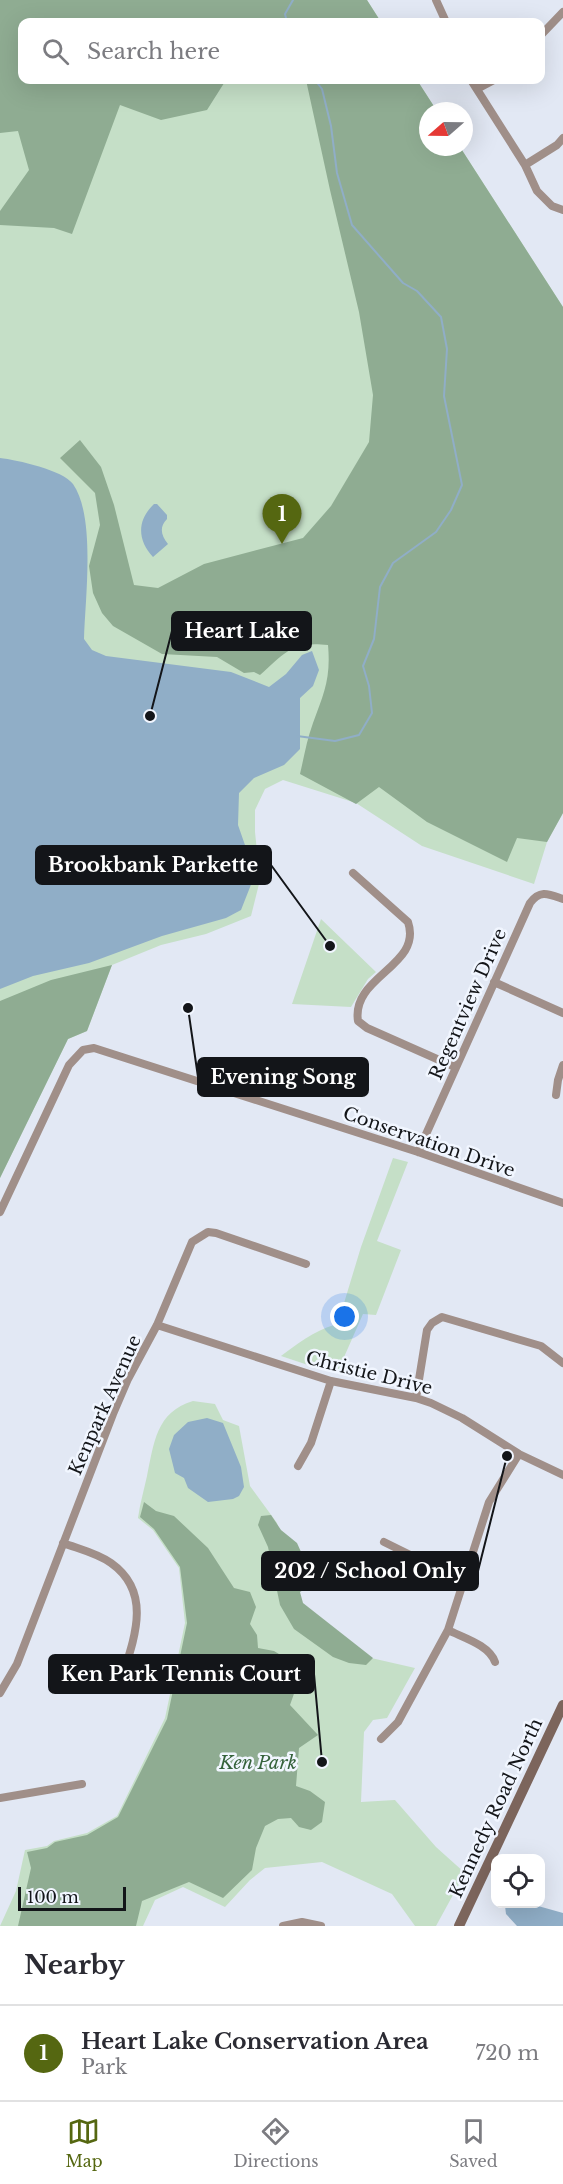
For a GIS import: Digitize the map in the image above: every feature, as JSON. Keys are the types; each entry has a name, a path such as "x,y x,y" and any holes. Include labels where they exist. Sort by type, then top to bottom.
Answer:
{"main road":[{"name":"Kennedy Road North","path":"459,1926 563,1705"}],"street":[{"path":"436,0 444,18"},
{"path":"545,31 563,12"},
{"path":"474,84 542,196 552,206 563,210"},
{"path":"477,89 486,84"},
{"path":"525,165 557,145 563,138"},
{"path":"353,873 408,922 411,933 406,949 400,958 378,976 362,999 358,1007 358,1021 367,1028 455,1066"},
{"name":"Regentview Drive","path":"418,1152 455,1066 536,895 549,894 563,899"},
{"path":"494,982 563,1012"},
{"name":"Conservation Drive","path":"0,1212 69,1065 83,1050 94,1048 418,1152 563,1203"},
{"path":"556,1095 563,1065"},
{"name":"Kenpark Avenue","path":"0,1694 17,1664 124,1388 157,1325 192,1242 208,1232 216,1233 306,1264"},
{"path":"416,1398 427,1330 432,1323 442,1317 541,1346 563,1364"},
{"name":"Christie Drive","path":"157,1325 331,1382 416,1398 431,1403 462,1418 519,1454 563,1475"},
{"path":"298,1466 311,1443 331,1382"},
{"path":"381,1739 398,1722 448,1630 489,1502 519,1454"},
{"path":"384,1542 463,1581"},
{"path":"63,1543 110,1562 125,1575 133,1589 138,1606 136,1629 123,1677"},
{"path":"448,1630 486,1650 493,1655 495,1662"},
{"path":"0,1798 82,1784"},
{"path":"284,1926 302,1922 321,1926"}],"green space":[{"path":"0,0 367,0 378,18 18,18 18,84 420,84 431,102 419,102 419,156 466,156 563,307 563,813 547,842 534,884 422,846 356,803 283,780 265,789 255,810 260,880 251,916 206,934 161,945 112,965 87,1031 68,1039 0,1178"},
{"path":"0,0 367,0 378,18 18,18 18,84 223,84 207,110 161,120 120,105 72,234 54,228 0,225 0,211 29,170 18,131 0,133"},
{"path":"307,84 420,84 431,102 419,102 419,156 466,156 563,307 563,813 547,842 517,838 507,862 427,822 379,787 356,804 300,774 309,735 326,685 328,645 298,647 283,654 260,675 254,672 244,673 217,657 162,654 113,626 102,613 93,593 89,566 100,525 95,493 60,458 80,440 101,467 114,505 134,585 158,588 204,564 303,538 331,506 369,442 373,395 359,312"},
{"path":"321,919 376,972 368,979 351,1007 292,1004"},
{"path":"112,965 87,1031 68,1039 0,1178 0,1001 51,980"},
{"path":"393,1158 408,1162 377,1241 401,1250 376,1315 363,1314 337,1373 281,1356 313,1334 334,1325 341,1313 361,1247"},
{"name":"Ken Park","path":"193,1401 215,1404 223,1420 239,1426 250,1486 277,1523 301,1608 358,1655 415,1668 387,1718 373,1720 364,1732 361,1802 395,1800 436,1847 465,1873 436,1926 415,1926 392,1894 322,1862 265,1868 250,1880 225,1907 183,1887 155,1900 143,1926 0,1926 16,1891 25,1850 47,1846 54,1841 87,1833 117,1816 165,1718 185,1623 179,1568 153,1530 138,1518 159,1430 171,1413"},
{"path":"144,1502 156,1511 174,1516 208,1548 234,1588 250,1592 256,1607 250,1624 257,1635 258,1648 274,1651 294,1663 296,1688 290,1705 318,1735 299,1748 296,1786 310,1791 325,1802 322,1822 311,1830 299,1827 291,1818 278,1819 265,1826 256,1848 252,1870 223,1898 189,1882 142,1901 136,1926 18,1926 31,1868 27,1852 47,1848 55,1842 87,1835 118,1817 167,1719 187,1623 180,1567 154,1529 140,1517"},
{"path":"271,1515 281,1530 297,1543 306,1563 311,1585 300,1592 303,1603 373,1658 366,1665 349,1663 333,1657 294,1629 280,1605 268,1547 258,1525 261,1516"}],"water":[{"path":"0,458 28,463 60,474 73,484 80,498 85,517 88,559 84,639 92,650 106,656 231,672 269,687 286,674 302,655 312,651 319,670 313,686 300,698 300,749 284,765 254,778 239,793 238,825 253,868 252,882 241,910 226,918 162,936 89,963 33,976 0,989"},
{"path":"154,504 157,504 167,515 162,531 168,544 153,557 144,544 141,530 144,517"},
{"path":"207,1418 223,1423 241,1467 244,1487 239,1496 233,1499 208,1502 188,1488 184,1478 175,1473 169,1449 174,1435 188,1422"},
{"path":"505,1908 545,1908 563,1913 563,1926 517,1926 506,1914"}],"waterway":[{"path":"286,18 285,14 293,0"},
{"path":"297,736 335,741 359,735 372,713 369,686 363,666 374,639 380,587 393,563 436,532 451,510 462,485 444,396 447,349 441,317 417,291 403,283 352,225 337,173 331,126 322,89 318,84"}],"place":[{"name":"Heart Lake Conservation Area","path":"282,544"},
{"name":"Heart Lake","path":"150,716"},
{"name":"Brookbank Parkette","path":"330,946"},
{"name":"Evening Song","path":"188,1008"},
{"name":"202 / School Only","path":"507,1456"},
{"name":"Ken Park Tennis Court","path":"322,1762"}]}
